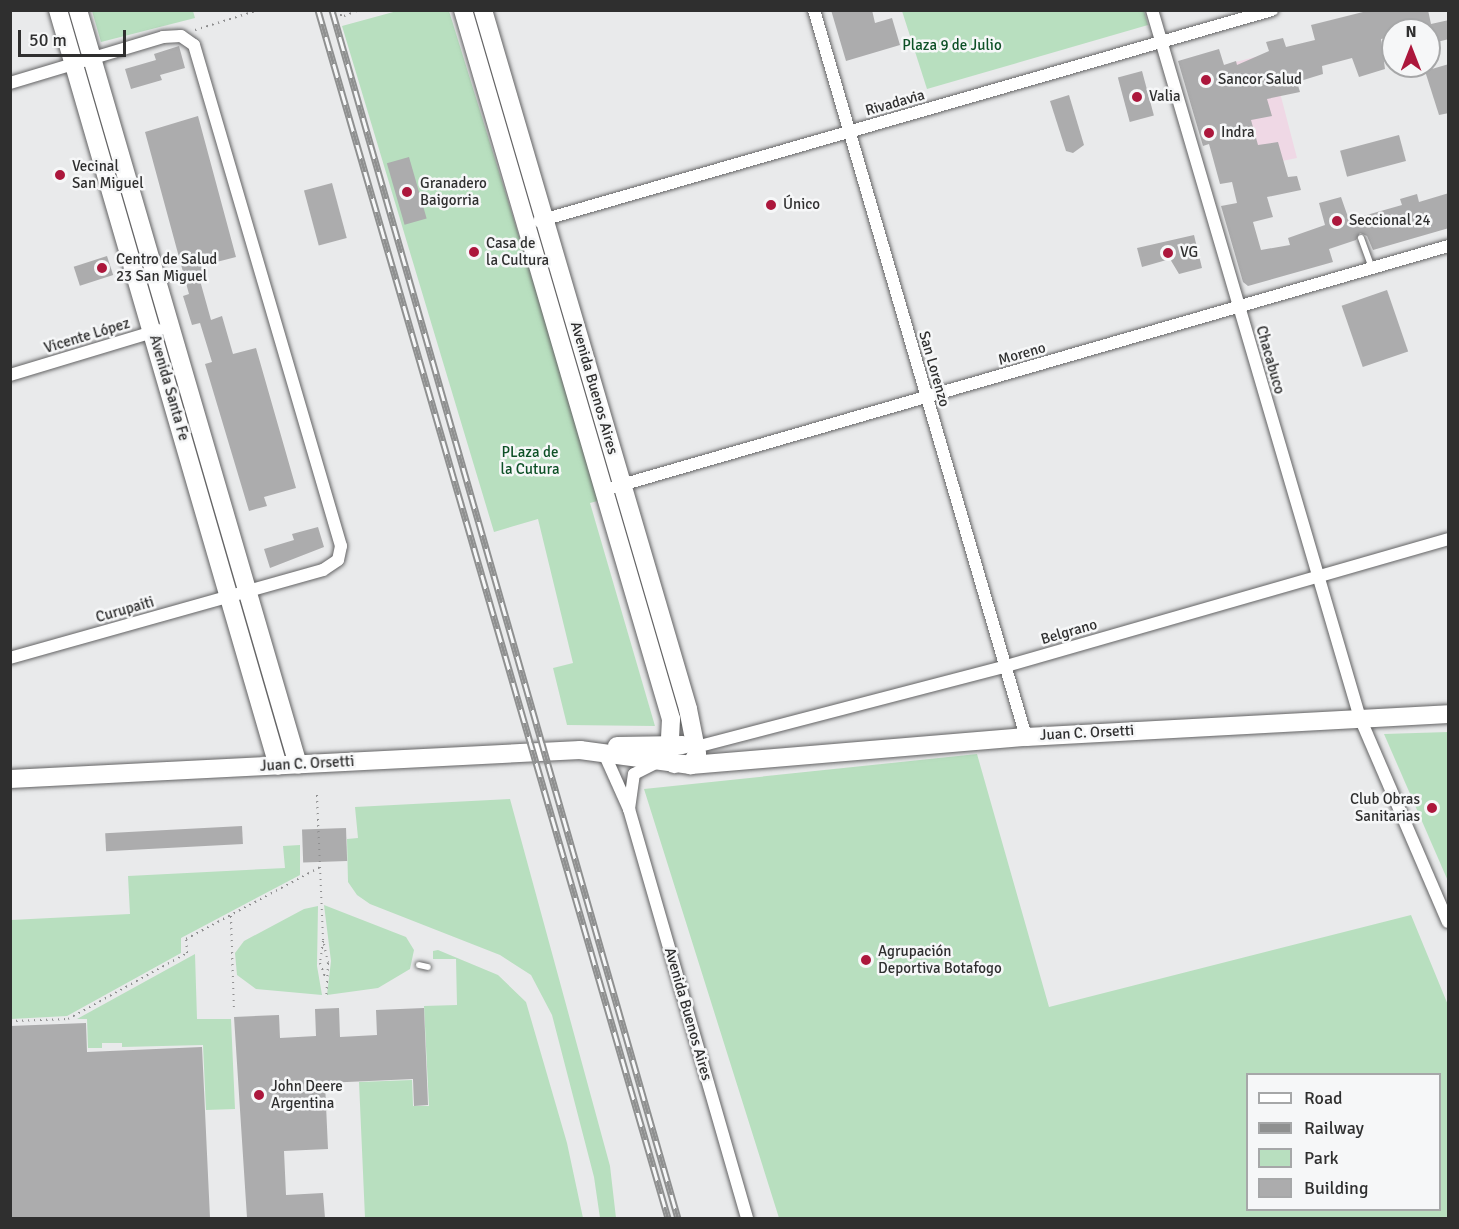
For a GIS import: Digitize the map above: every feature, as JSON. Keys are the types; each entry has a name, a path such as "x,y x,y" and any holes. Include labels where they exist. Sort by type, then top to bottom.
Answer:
{"main road":[{"name":"Avenida Santa Fe","path":"58,10 278,766"},
{"name":"Avenida Santa Fe","path":"78,10 298,765"},
{"name":"Avenida Buenos Aires","path":"464,10 671,719 669,758 680,760 622,485 483,10"},
{"name":"Juan C. Orsetti","path":"10,779 603,751 680,760 726,761 1026,737 1449,714"},
{"name":"Juan C. Orsetti","path":"603,751 616,746 671,745 680,760"}],"street":[{"name":"San Lorenzo","path":"814,10 1026,737"},
{"name":"Chacabuco","path":"1152,10 1360,718 1449,922"},
{"name":"Rivadavia","path":"526,225 1272,10"},
{"path":"10,83 92,58 181,36"},
{"name":"Curupaiti","path":"10,658 323,570 338,560 341,546 194,45 181,36"},
{"name":"Moreno","path":"604,490 1449,246"},
{"name":"Vicente López","path":"10,375 171,326"},
{"name":"Belgrano","path":"680,760 1449,539"},
{"name":"Avenida Buenos Aires","path":"603,751 629,809 747,1218"},
{"name":"Avenida Buenos Aires","path":"629,809 634,774 680,760"}],"lane":[{"path":"1361,238 1372,268"},
{"path":"419,965 428,967"}],"path":[{"path":"181,36 259,10"},
{"path":"323,10 344,16 360,10"},
{"path":"317,795 323,941 320,963 325,977"},
{"path":"10,1022 68,1019 187,953 186,939 320,867"},
{"path":"231,916 234,1012"},
{"path":"323,941 328,963 325,977 326,999"}],"shaded area":[{"path":"1255,57 1266,88 1278,85 1297,158 1253,167 1224,65"}],"green space":[{"path":"92,11 193,11 195,18 101,42"},
{"name":"PLaza de la Cutura","path":"397,11 449,11 601,500 590,503 655,726 567,725 553,668 573,663 538,519 494,532 342,26"},
{"path":"470,11 477,11 530,201 528,202"},
{"name":"Plaza 9 de Julio","path":"902,11 1144,11 1148,25 927,89"},
{"path":"543,240 608,464 538,243"},
{"path":"616,503 618,503 684,726 679,726"},
{"name":"Club Obras Sanitarias","path":"1448,732 1448,881 1384,734"},
{"name":"Agrupación Deportiva Botafogo","path":"977,754 1049,1007 1411,915 1448,1005 1448,1218 779,1218 644,789"},
{"path":"510,799 610,1166 616,1218 600,1218 594,1177 552,1015 531,975 500,955 370,904 357,895 348,882 347,839 358,838 355,807"},
{"path":"300,845 300,875 181,938 181,953 67,1016 11,1019 11,920 130,914 128,876 285,868 283,846"},
{"path":"324,905 406,937 414,950 410,969 378,988 327,995 331,961"},
{"path":"318,906 317,966 322,995 256,989 237,975 235,953 244,941 304,909"},
{"path":"438,950 498,975 526,1002 567,1143 583,1218 365,1218 359,1082 412,1080 413,1106 429,1106 424,1006 457,1005 456,959 433,959 433,951"},
{"path":"195,954 197,1019 231,1019 235,1109 206,1110 203,1045 122,1047 122,1043 102,1043 102,1048 88,1048 87,1019 77,1019"}],"building":[{"path":"831,10 872,10 875,23 892,18 900,45 846,61"},
{"path":"1371,10 1428,10 1430,18 1381,18 1381,70 1359,77 1352,58 1322,66 1323,74 1297,82 1300,92 1267,99 1272,116 1251,120 1258,145 1278,142 1288,177 1297,176 1301,190 1267,197 1273,217 1253,222 1261,250 1290,245 1288,238 1325,225 1319,203 1341,197 1349,220 1402,205 1400,199 1417,194 1419,202 1449,193 1449,228 1373,250 1367,236 1360,233 1356,240 1329,249 1333,262 1248,286 1243,282 1221,206 1237,203 1232,182 1220,184 1209,144 1203,146 1178,61 1219,49 1224,65 1236,61 1237,65 1269,51 1266,42 1283,38 1286,47 1315,40 1311,25"},
{"path":"1449,20 1449,39 1441,41 1441,22"},
{"path":"179,46 185,68 160,75 162,80 131,89 125,69 156,60 154,54"},
{"path":"1449,64 1449,113 1439,115 1427,78 1441,78 1441,66"},
{"name":"Valia","path":"1142,71 1154,115 1130,122 1118,77"},
{"path":"1069,95 1084,145 1073,153 1066,151 1050,101"},
{"path":"198,116 236,257 201,266 204,276 199,277 211,320 222,316 233,354 256,348 296,488 264,497 267,506 249,511 205,364 212,362 200,323 192,325 183,296 189,294 145,132"},
{"path":"1399,135 1406,161 1347,177 1340,151"},
{"path":"409,157 427,219 405,225 387,163"},
{"path":"332,183 347,238 319,246 304,191"},
{"name":"VG","path":"1194,235 1202,268 1179,274 1170,259 1142,267 1137,248"},
{"path":"107,256 113,275 80,286 74,267"},
{"path":"1387,290 1408,351 1363,367 1342,306"},
{"path":"318,527 324,547 270,568 264,549 294,540 292,534"},
{"path":"242,826 243,844 106,851 105,833"},
{"path":"346,828 347,861 303,863 302,830"},
{"name":"John Deere Argentina","path":"339,1008 340,1037 377,1035 376,1010 424,1008 428,1105 414,1106 413,1079 325,1083 328,1149 284,1151 286,1195 323,1193 325,1218 247,1218 234,1017 279,1015 280,1038 316,1036 315,1009"},
{"path":"86,1023 87,1052 202,1047 210,1218 10,1218 10,1026"}],"railway":[{"path":"318,10 668,1218"},
{"path":"332,10 678,1218"}],"place":[{"name":"Sancor Salud","path":"1206,80"},
{"name":"Valia","path":"1137,97"},
{"name":"Indra","path":"1209,133"},
{"name":"Vecinal San Miguel","path":"60,175"},
{"name":"Granadero Baigorria","path":"407,192"},
{"name":"Único","path":"771,205"},
{"name":"Seccional 24","path":"1337,221"},
{"name":"Casa de la Cultura","path":"474,252"},
{"name":"VG","path":"1168,253"},
{"name":"Centro de Salud 23 San Miguel","path":"102,268"},
{"name":"Club Obras Sanitarias","path":"1432,808"},
{"name":"Agrupación Deportiva Botafogo","path":"866,960"},
{"name":"John Deere Argentina","path":"259,1095"}]}
